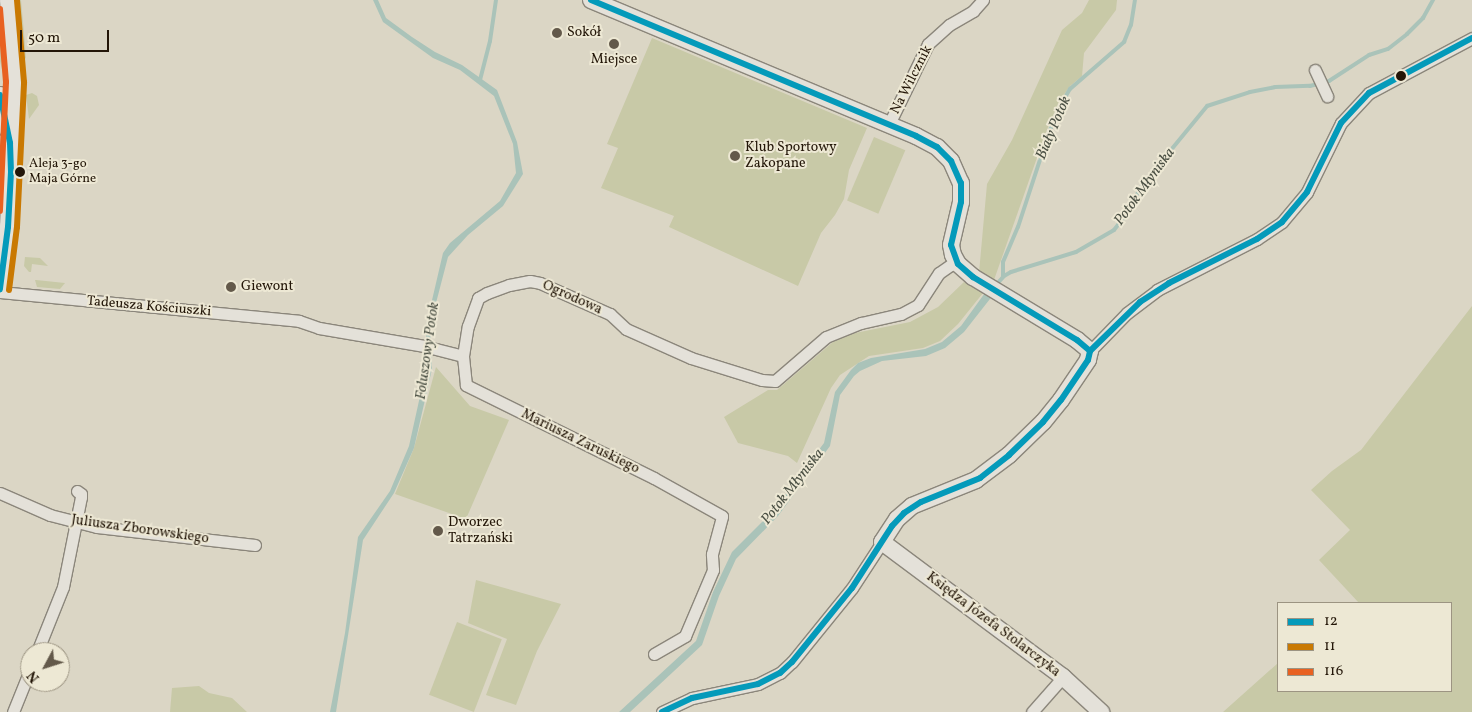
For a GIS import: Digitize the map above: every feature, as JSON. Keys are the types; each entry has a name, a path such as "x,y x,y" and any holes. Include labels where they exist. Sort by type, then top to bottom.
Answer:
{"street":[{"path":"0,290 8,227 10,143 15,82 8,0"},
{"path":"591,0 889,124 937,147 949,158 957,172 961,197 951,245 956,261 964,270 980,281 1045,320 1090,351"},
{"name":"Na Wilcznik","path":"889,124 928,44 942,30 973,12 983,0"},
{"path":"662,712 692,698 755,685 780,673 792,662 855,584 897,520 912,506 980,478 1009,455 1043,422 1061,400 1088,360 1090,351 1127,314 1157,290 1257,239 1282,222 1307,192 1341,123 1368,93 1472,38"},
{"path":"1316,70 1327,96"},
{"path":"0,95 10,143"},
{"name":"Ogrodowa","path":"463,356 468,326 478,298 486,293 509,285 530,280 610,314 626,329 691,358 762,380 775,381 826,338 861,322 901,314 918,305 939,273 956,261"},
{"name":"Tadeusza Kościuszki","path":"0,290 299,321 319,328 424,346 463,356"},
{"name":"Mariusza Zaruskiego","path":"463,356 466,384 654,478 722,516 712,554 713,570 686,636 654,654"},
{"path":"41,642 63,587 82,494 77,491"},
{"name":"Juliusza Zborowskiego","path":"0,493 30,508 75,522 122,530 255,545"},
{"name":"Księdza Józefa Stolarczyka","path":"882,542 1063,677 1102,712"},
{"path":"1032,712 1063,677"},
{"path":"13,712 21,692"}],"green space":[{"path":"0,0 7,69 3,74 0,61"},
{"path":"15,0 21,0 26,58 21,63"},
{"path":"1089,0 1117,0 1116,10 1084,53 1082,76 1069,87 1058,104 1046,132 994,280 979,273 987,184 1012,140 1062,30 1082,13"},
{"name":"Klub Sportowy Zakopane","path":"652,38 867,128 849,170 844,199 835,215 821,233 798,286 669,227 674,216 601,188 618,148 607,144"},
{"path":"32,93 37,96 39,105 29,119 26,95"},
{"path":"874,137 905,150 878,214 847,201"},
{"path":"25,257 40,258 48,266 32,264 31,272 29,272 24,266"},
{"path":"35,280 65,283 60,289 37,287"},
{"path":"964,282 983,293 958,324 940,341 923,348 869,356 840,375 831,388 797,463 788,456 738,443 724,417 768,390 777,390 833,342 855,333 910,322 938,307"},
{"path":"1472,306 1472,712 1223,712 1277,664 1277,692 1452,692 1452,602 1358,602 1319,560 1350,530 1311,490 1332,471 1361,450"},
{"path":"436,367 470,406 509,420 466,519 395,494 414,448"},
{"path":"476,580 561,604 537,651 516,705 486,695 507,639 468,623"},
{"path":"457,622 502,639 474,712 429,695"},
{"path":"199,686 209,693 232,698 247,712 170,712 172,688"}],"water":[{"name":"Foluszowy Potok","path":"373,0 378,0 386,18 412,37 435,52 462,65 497,90 517,142 523,174 503,206 468,235 448,257 430,326 432,369 414,448 394,493 363,540 336,712 330,712 345,633 358,537 390,491 409,446 426,369 426,326 443,253 450,243 500,201 516,173 513,144 494,96 460,70 433,58 383,22"},
{"path":"990,286 997,290 964,332 945,348 926,356 882,361 860,371 854,376 840,395 830,446 778,516 736,559 719,596 702,645 630,712 619,712 696,641 713,592 732,552 772,512 824,443 835,392 851,370 858,363 871,358 925,349 942,342 961,326"}],"waterway":[{"path":"480,80 490,41 496,0"},
{"name":"Biały Potok","path":"1003,276 1003,262 1018,227 1048,135 1060,106 1070,89 1124,42 1131,25 1135,0"},
{"name":"Potok Młyniska","path":"995,286 1004,276 1011,272 1076,252 1114,230 1125,216 1143,184 1207,106 1250,92 1275,87 1310,86 1329,81 1369,55 1388,49 1423,18 1433,0"}],"transit line":[{"name":"11","path":"9,290 17,227 24,82 17,0"},
{"name":"12","path":"591,0 916,136 937,147 951,161 961,183 961,202 951,245 958,264 973,277 1077,340 1090,351"},
{"name":"116","path":"0,9 6,82 0,211"},
{"name":"12","path":"662,712 692,698 758,684 780,673 792,662 852,588 892,526 904,513 921,502 980,478 1009,455 1043,422 1061,400 1088,360 1090,351 1140,302 1169,283 1257,239 1282,222 1307,192 1341,123 1369,93 1472,38"},
{"name":"12","path":"0,95 10,143 11,172 8,227 0,289"}],"place":[{"name":"Sokół","path":"557,33"},
{"name":"Miejsce","path":"614,44"},
{"name":"Klub Sportowy Zakopane","path":"735,156"},
{"name":"Aleja 3-go Maja Górne","path":"20,172"},
{"name":"Giewont","path":"231,287"},
{"name":"Dworzec Tatrzański","path":"438,531"}]}
